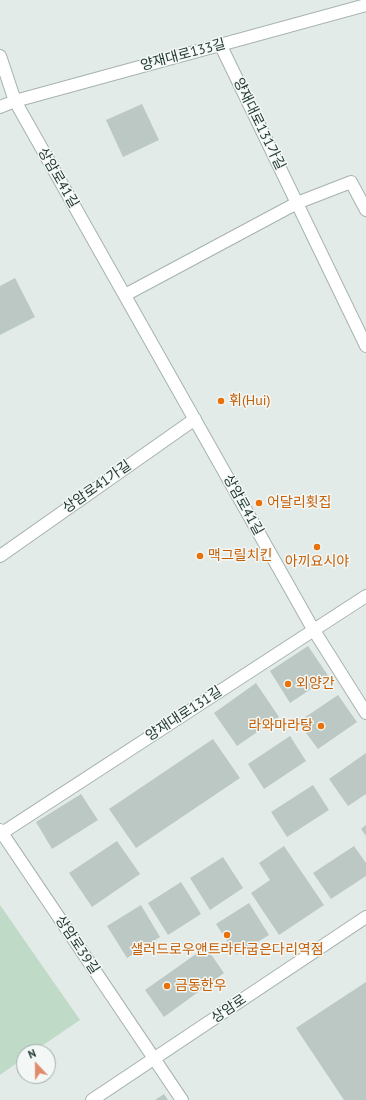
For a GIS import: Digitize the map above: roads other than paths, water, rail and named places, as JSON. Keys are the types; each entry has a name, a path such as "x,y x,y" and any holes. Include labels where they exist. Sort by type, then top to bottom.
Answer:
{"street":[{"name":"양재대로133길","path":"0,108 14,101 366,5"},
{"name":"양재대로131가길","path":"220,44 366,346"},
{"name":"상암로41길","path":"0,56 14,101 313,629 366,713"},
{"path":"125,296 297,203 351,182 366,210"},
{"name":"상암로41가길","path":"0,556 195,419"},
{"name":"양재대로131길","path":"1,831 366,596"},
{"name":"상암로39길","path":"1,831 182,1100"},
{"name":"상암로","path":"92,1100 366,917"}],"place":[{"name":"휘(Hui)","path":"221,401"},
{"name":"어달리횟집","path":"259,503"},
{"name":"아끼요시야","path":"317,547"},
{"name":"맥그릴치킨","path":"200,556"},
{"name":"외양간","path":"288,684"},
{"name":"라와마라탕","path":"321,726"},
{"name":"샐러드로우앤트라타굽은다리역점","path":"227,935"},
{"name":"금동한우","path":"167,986"}]}
